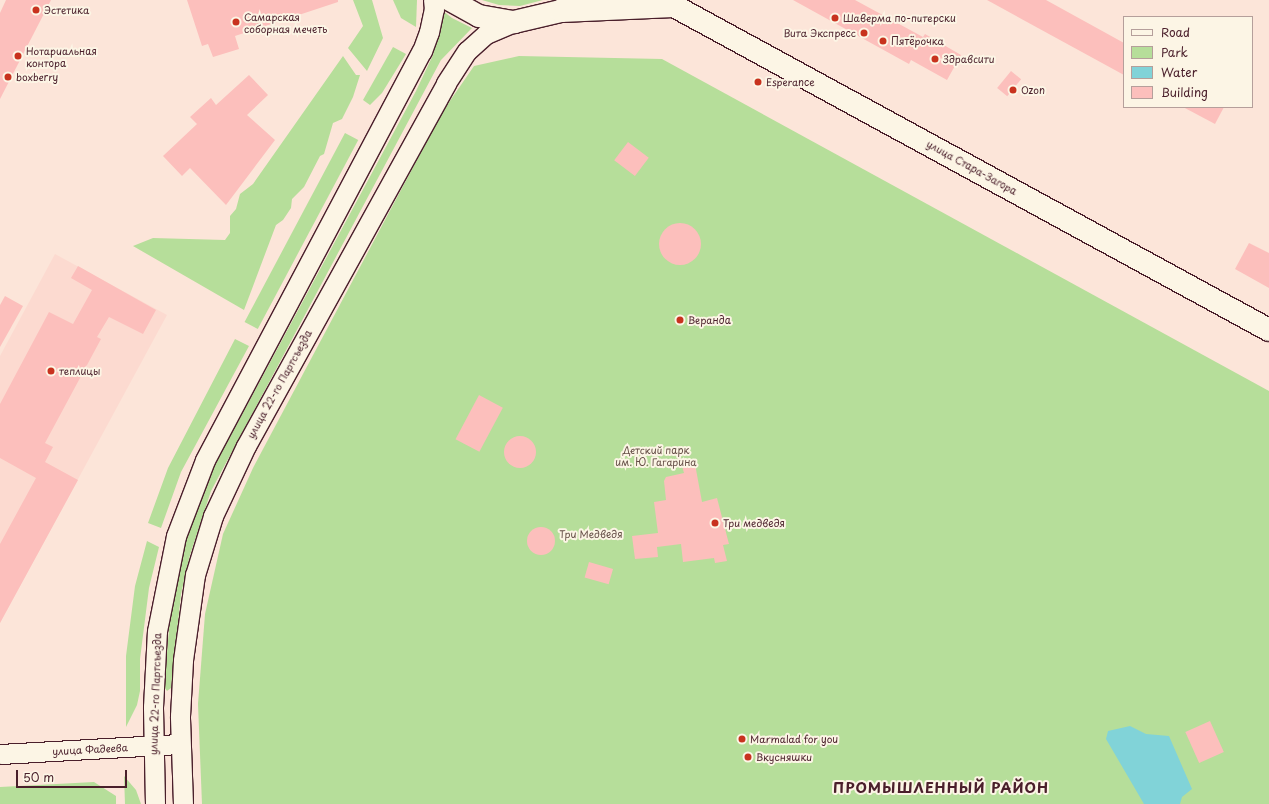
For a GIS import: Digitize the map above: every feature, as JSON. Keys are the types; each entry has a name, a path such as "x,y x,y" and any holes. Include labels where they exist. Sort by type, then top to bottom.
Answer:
{"main road":[{"path":"450,0 479,16 514,22"},
{"name":"улица Стара-Загора","path":"514,22 569,5 671,3 1269,330"}],"street":[{"name":"улица 22-го Партсъезда","path":"155,804 153,746 157,631 176,536 205,460 422,52 429,32 434,9 433,0"},
{"name":"улица 22-го Партсъезда","path":"183,804 180,744 183,660 195,575 214,516 246,446 446,83 467,51 486,34 514,22"},
{"name":"улица Фадеева","path":"0,754 180,744"}],"shaded area":[{"path":"55,254 167,315 0,623 0,356"}],"green space":[{"path":"353,0 372,0 383,38 367,71 348,48 363,26"},
{"path":"393,0 417,0 416,27 401,18"},
{"path":"482,0 543,0 520,6 499,5"},
{"path":"443,11 452,18 472,28 441,60 211,491 190,555 181,594 171,688 167,691 164,687 172,595 181,554 203,487 416,91 433,55"},
{"path":"393,47 406,54 382,93 370,105 363,100"},
{"path":"343,56 356,75 360,75 353,97 342,119 333,123 324,154 320,156 304,187 292,199 291,208 283,220 276,225 244,310 133,246 153,238 225,240 230,233 230,216 236,209 240,194 253,184"},
{"name":"Детский парк им. Ю. Гагарина","path":"519,56 662,59 1269,391 1269,804 202,804 198,704 205,614 223,534 253,468 443,111 474,66"},
{"path":"345,133 358,140 258,329 245,322"},
{"path":"235,339 249,346 181,472 161,528 148,523 168,468"},
{"path":"147,541 159,547 149,588 140,659 140,691 137,705 126,727 126,656 135,586"},
{"path":"124,776 136,790 141,804 125,804"},
{"path":"94,782 116,796 116,804 0,804 0,787"}],"water":[{"path":"1130,726 1146,734 1169,736 1192,789 1182,797 1180,804 1144,804 1106,739 1108,731"}],"building":[{"path":"6,0 51,0 0,99 0,13"},
{"name":"Самарская соборная мечеть","path":"187,0 338,0 338,2 235,36 239,49 213,57 208,44 202,46"},
{"path":"793,0 855,0 923,37 925,34 961,55 947,80 911,60 909,64"},
{"path":"987,0 1046,0 1123,42 1123,74"},
{"path":"1011,71 1021,79 1007,96 997,88"},
{"path":"249,75 268,95 247,115 275,140 226,205 190,168 182,176 163,156 197,124 190,117 211,98 216,105"},
{"path":"1185,108 1223,108 1215,124"},
{"path":"628,142 649,158 635,176 614,160"},
{"path":"676,223 684,223 692,226 698,232 701,244 698,256 692,262 684,265 676,265 668,262 662,256 659,248 659,240 662,232 668,226"},
{"path":"1249,243 1269,253 1269,288 1235,269"},
{"path":"78,266 156,310 143,334 109,317 97,337 101,339 45,443 53,447 45,462 78,480 0,623 0,544 36,478 0,458 0,404 49,312 73,324 92,290 71,278"},
{"path":"5,296 23,306 0,347 0,305"},
{"path":"479,395 503,408 479,452 456,439"},
{"path":"520,436 526,437 533,443 536,452 535,458 529,465 520,468 514,467 507,461 504,452 505,446 511,439"},
{"path":"695,464 702,502 717,498 729,544 723,545 727,561 715,563 714,558 683,562 681,544 657,547 658,557 635,559 632,536 658,533 654,502 666,500 664,481 666,477 684,473 682,466"},
{"path":"541,527 551,531 555,541 551,551 541,555 531,551 527,541 531,531"},
{"path":"589,562 613,569 609,584 585,577"},
{"path":"1210,721 1224,752 1199,763 1185,732"}],"place":[{"name":"Эстетика","path":"36,10"},
{"name":"Шаверма по-питерски","path":"835,18"},
{"name":"Самарская соборная мечеть","path":"236,22"},
{"name":"Вита Экспресс","path":"864,33"},
{"name":"Пятёрочка","path":"883,41"},
{"name":"Нотариальная контора","path":"18,56"},
{"name":"Здравсити","path":"935,59"},
{"name":"boxberry","path":"8,77"},
{"name":"Esperance","path":"758,82"},
{"name":"Ozon","path":"1013,90"},
{"name":"Веранда","path":"680,320"},
{"name":"теплицы","path":"51,371"},
{"name":"Три медведя","path":"715,523"},
{"name":"Marmalad for you","path":"742,739"},
{"name":"Вкусняшки","path":"748,757"}],"district":[{"name":"ПРОМЫШЛЕННЫЙ РАЙОН","path":"941,788"}],"park label":[{"name":"Три Медведя","path":"591,534"}]}
